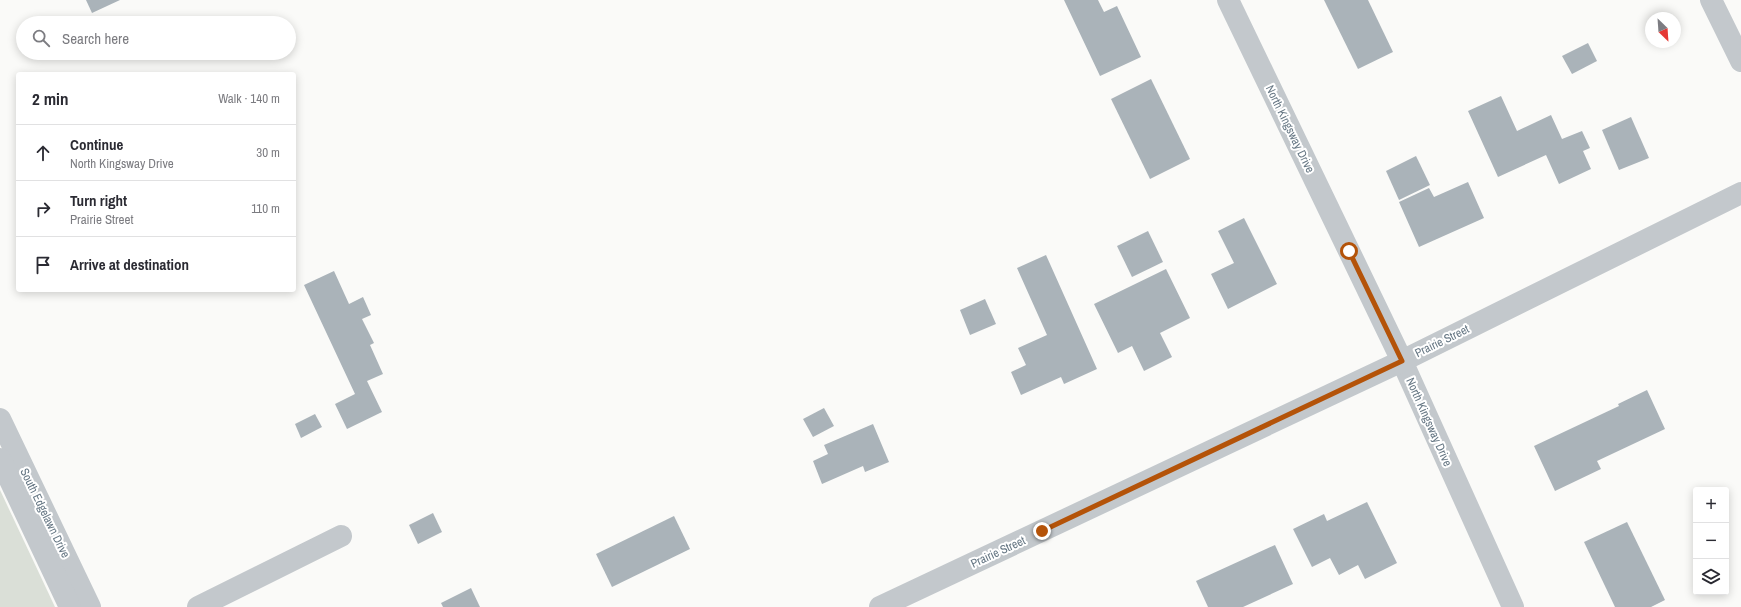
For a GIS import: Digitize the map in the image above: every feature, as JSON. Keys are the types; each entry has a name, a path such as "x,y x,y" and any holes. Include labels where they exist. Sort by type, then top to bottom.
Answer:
{"street":[{"name":"North Kingsway Drive","path":"1228,0 1402,361 1513,607"},
{"path":"1711,0 1741,61"},
{"name":"Prairie Street","path":"880,607 1402,361 1741,193"},
{"name":"South Edgelawn Drive","path":"0,419 90,607"},
{"path":"0,459 70,607"},
{"path":"198,607 341,536"}],"shaded area":[{"path":"0,490 55,607 0,607"}],"building":[{"path":"86,0 120,0 92,13"},
{"path":"1064,0 1098,0 1104,12 1117,6 1141,57 1100,76"},
{"path":"1324,0 1368,0 1393,52 1358,69"},
{"path":"1588,43 1597,61 1572,74 1562,56"},
{"path":"1151,79 1190,159 1150,179 1111,99"},
{"path":"1501,96 1517,131 1551,115 1562,139 1582,131 1590,148 1583,151 1591,169 1559,184 1546,155 1498,177 1468,111"},
{"path":"1631,117 1649,158 1619,170 1602,130"},
{"path":"1416,156 1430,185 1399,200 1386,171"},
{"path":"1468,182 1484,218 1419,247 1399,202 1429,188 1434,197"},
{"path":"1244,218 1277,284 1228,309 1211,274 1234,263 1218,231"},
{"path":"1148,231 1163,262 1132,277 1117,246"},
{"path":"1046,255 1097,369 1064,384 1061,377 1021,395 1011,372 1026,365 1018,348 1047,335 1017,268"},
{"path":"1166,269 1190,318 1160,333 1172,357 1144,371 1132,346 1118,353 1094,304"},
{"path":"334,271 349,304 363,297 371,315 362,319 374,343 370,345 383,374 367,381 382,412 347,429 335,404 355,394 304,285"},
{"path":"985,299 996,324 970,335 960,310"},
{"path":"1647,390 1665,429 1597,461 1601,469 1555,491 1534,446 1619,406 1618,404"},
{"path":"824,408 834,426 813,437 803,419"},
{"path":"315,414 322,427 301,438 295,424"},
{"path":"873,424 889,462 865,472 863,466 822,484 813,461 828,454 824,445"},
{"path":"1367,502 1397,563 1365,579 1358,565 1339,575 1330,558 1312,567 1293,529 1324,514 1327,521"},
{"path":"433,513 442,532 418,544 409,525"},
{"path":"674,516 690,549 612,587 596,554"},
{"path":"1627,522 1665,600 1651,607 1615,607 1584,542"},
{"path":"1275,545 1293,584 1243,607 1208,607 1196,581"},
{"path":"471,588 480,607 443,607 441,603"}],"route":[{"path":"1042,531 1402,361 1349,251"}]}
